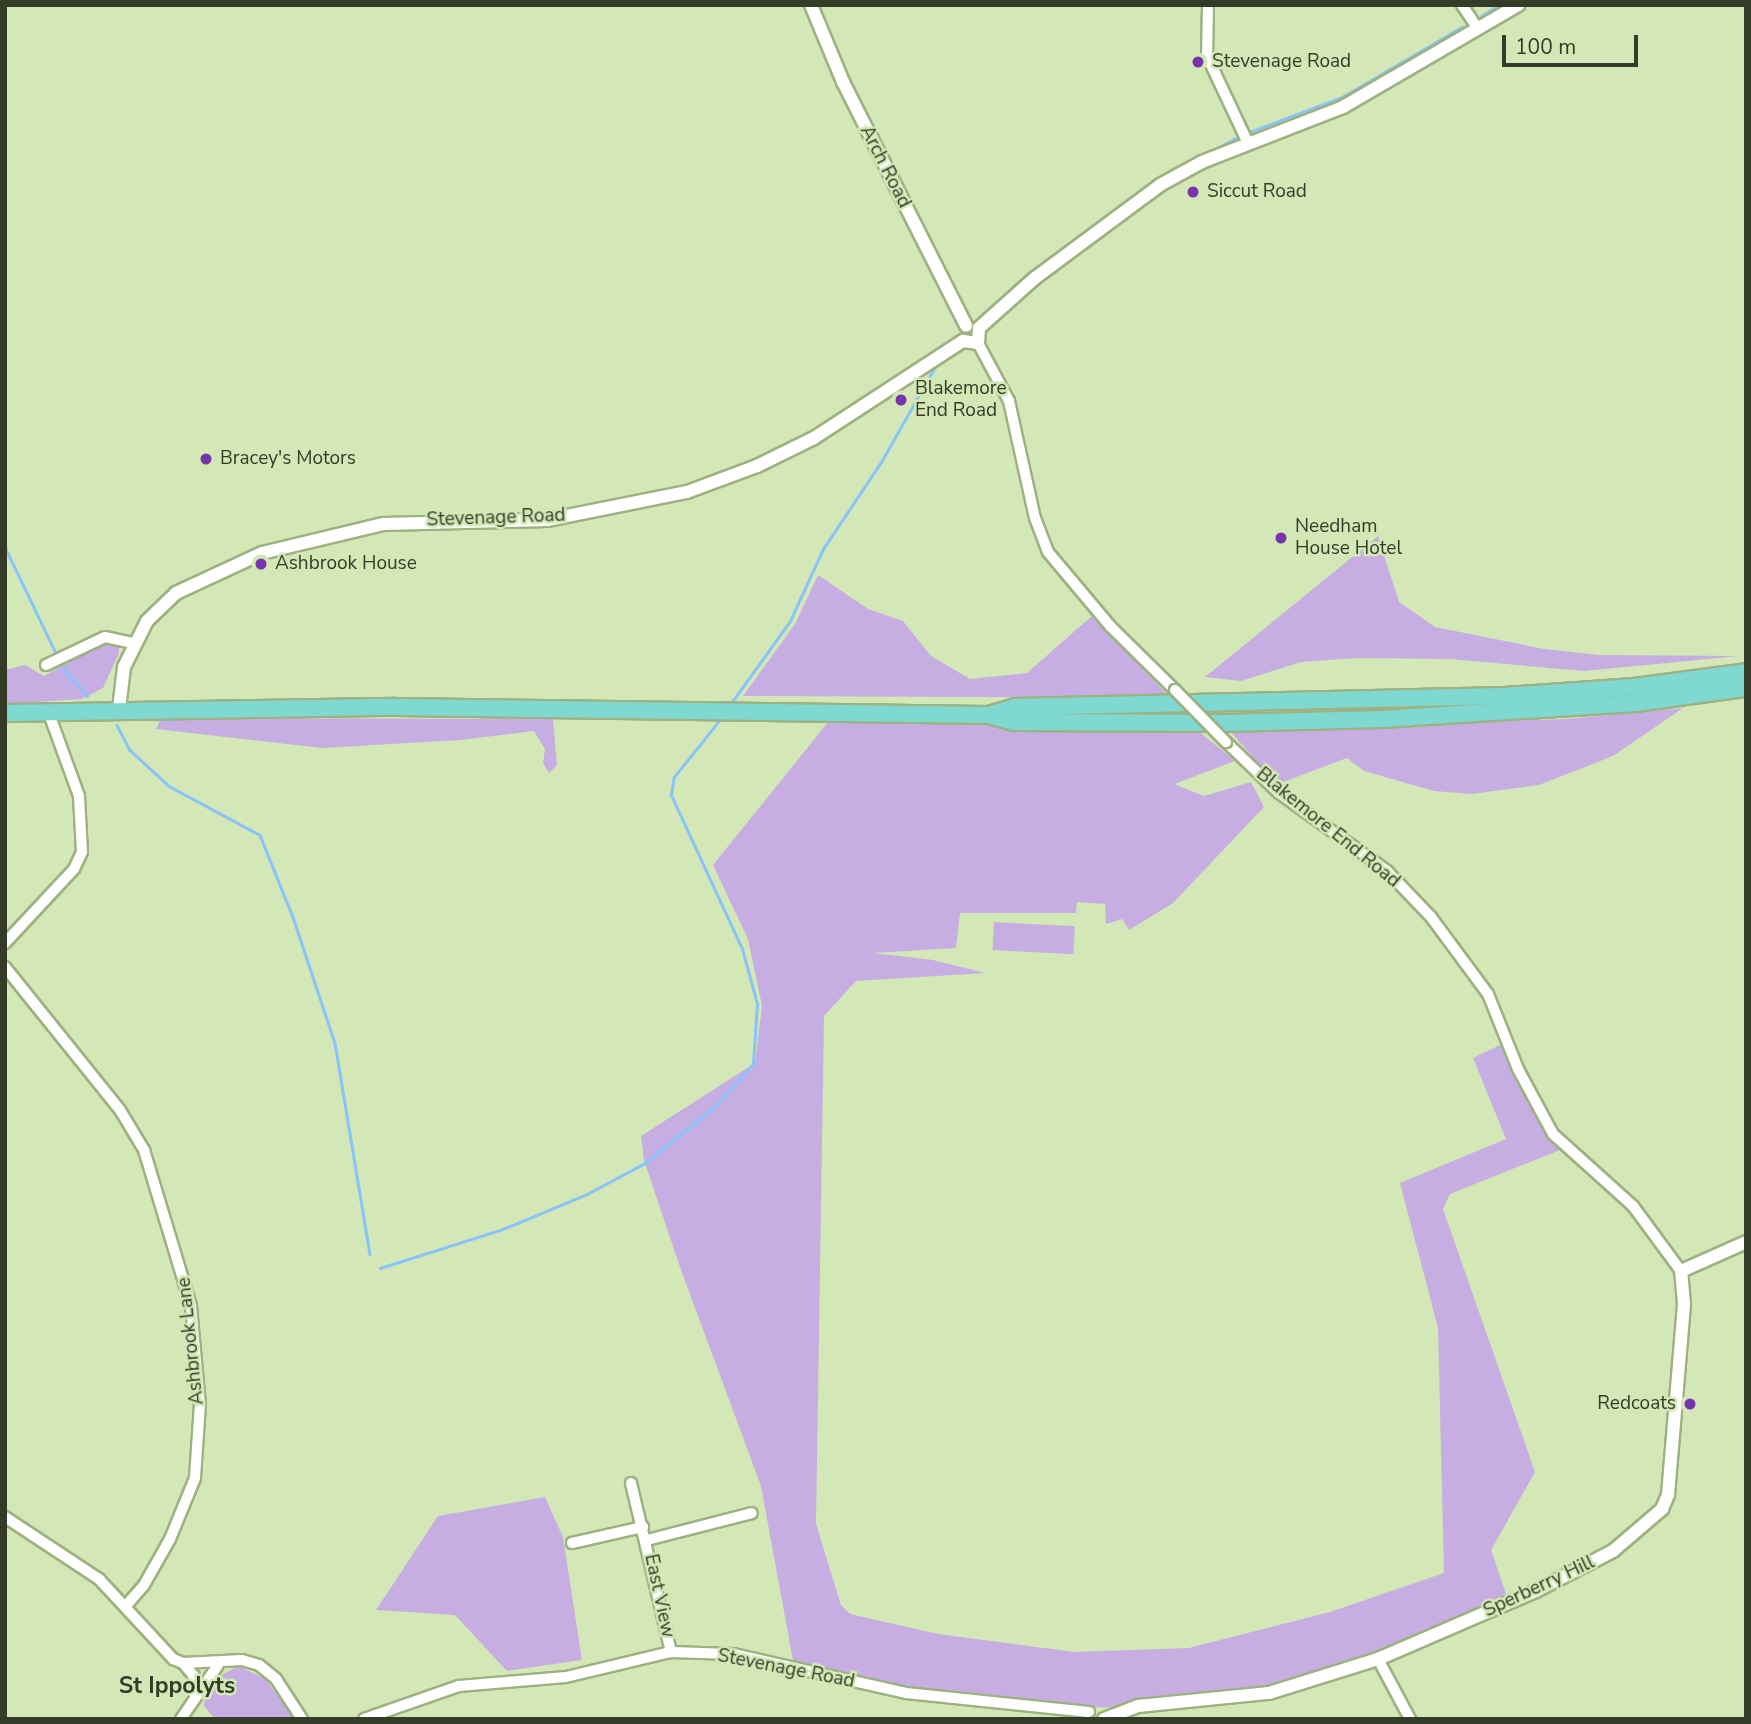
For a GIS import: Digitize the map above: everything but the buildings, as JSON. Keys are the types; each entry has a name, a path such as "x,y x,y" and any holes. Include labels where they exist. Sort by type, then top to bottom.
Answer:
{"main road":[{"path":"989,715 1015,707 1504,696 1634,687 1746,672"},
{"path":"5,713 119,709 704,710 989,715 1014,722 1382,719 1636,704 1746,688"}],"street":[{"name":"Arch Road","path":"811,5 843,82 972,327"},
{"path":"1208,5 1207,56 1248,144"},
{"path":"1462,5 1478,29"},
{"path":"972,327 978,342 963,341 972,327 1148,192 1248,144 1343,107 1518,5"},
{"name":"Stevenage Road","path":"119,709 124,667 133,643 147,621 176,593 290,543 415,521 547,520 687,492 757,466 814,438 963,341"},
{"name":"Blakemore End Road","path":"978,342 1009,401 1035,518 1048,552 1110,626 1279,793 1387,871 1432,917 1488,994 1518,1069 1553,1134 1633,1206 1681,1271"},
{"path":"46,666 105,637 133,643"},
{"path":"5,943 74,869 82,852 79,796 48,711"},
{"name":"Ashbrook Lane","path":"5,967 120,1110 144,1150 191,1306 200,1404 195,1478 170,1539 144,1586 126,1606"},
{"path":"1681,1271 1746,1242"},
{"name":"Sperberry Hill","path":"1104,1719 1138,1706 1269,1693 1378,1659 1586,1567 1614,1551 1662,1508 1668,1495 1684,1293 1681,1271"},
{"name":"East View","path":"631,1483 647,1540 671,1652"},
{"path":"647,1540 752,1513"},
{"path":"5,1517 65,1553 126,1606 163,1649 183,1663 194,1676 194,1699"},
{"path":"572,1543 643,1527"},
{"name":"Stevenage Road","path":"364,1719 459,1686 566,1677 671,1652 733,1654 906,1693 1089,1712"},
{"path":"1378,1659 1410,1719"},
{"path":"183,1663 218,1665 242,1660 259,1665 276,1679 302,1719"},
{"path":"181,1719 218,1665"}],"shaded area":[{"path":"1378,536 1399,602 1435,627 1544,649 1598,655 1739,656 1584,671 1450,659 1357,658 1301,662 1241,681 1205,677"},
{"path":"818,575 868,609 903,621 931,656 970,679 1027,673 1093,615 1170,698 743,696 795,624"},
{"path":"105,641 119,643 119,653 103,688 82,699 5,704 5,670 25,665 44,676"},
{"path":"1683,708 1613,756 1539,785 1472,794 1434,791 1364,771 1347,758 1283,782 1260,765 1228,729 1566,719"},
{"path":"161,718 553,719 557,765 549,773 543,763 545,749 534,731 460,740 322,748 156,729"},
{"path":"829,721 1196,729 1235,761 1174,784 1204,796 1251,782 1264,807 1173,903 1129,930 1122,919 1106,924 1105,904 1077,902 1076,913 960,913 956,948 873,953 933,960 985,973 856,981 824,1016 816,1524 841,1605 850,1614 938,1634 1074,1652 1189,1648 1330,1612 1444,1573 1438,1328 1400,1183 1506,1139 1473,1058 1502,1044 1560,1150 1450,1194 1443,1209 1535,1472 1491,1550 1506,1594 1453,1621 1353,1661 1266,1688 1118,1708 1006,1703 899,1689 794,1666 761,1486 681,1270 644,1160 641,1136 755,1063 762,1006 748,939 713,865"},
{"path":"994,922 1075,926 1073,954 993,950"},
{"path":"545,1497 563,1537 582,1660 507,1671 455,1615 376,1610 438,1516"},
{"path":"239,1666 265,1679 295,1719 215,1719 204,1706 205,1695 215,1678"}],"waterway":[{"path":"1481,16 1499,5"},
{"path":"1247,133 1342,97 1462,27"},
{"path":"1205,155 1236,138"},
{"path":"983,314 1030,272 1150,185"},
{"path":"729,706 790,621 823,549 881,462 936,365"},
{"path":"5,547 56,653"},
{"path":"63,668 87,696"},
{"path":"380,1268 503,1229 587,1194 645,1163 713,1108 753,1064 757,1004 742,949 671,795 674,777 722,717"},
{"path":"117,725 129,749 169,786 260,835 293,917 335,1043 370,1254"}],"place":[{"name":"Stevenage Road","path":"1198,62"},
{"name":"Siccut Road","path":"1193,192"},
{"name":"Blakemore End Road","path":"901,400"},
{"name":"Bracey's Motors","path":"206,459"},
{"name":"Needham House Hotel","path":"1281,538"},
{"name":"Ashbrook House","path":"261,564"},
{"name":"Redcoats","path":"1690,1404"}],"district":[{"name":"St Ippolyts","path":"177,1686"}]}
